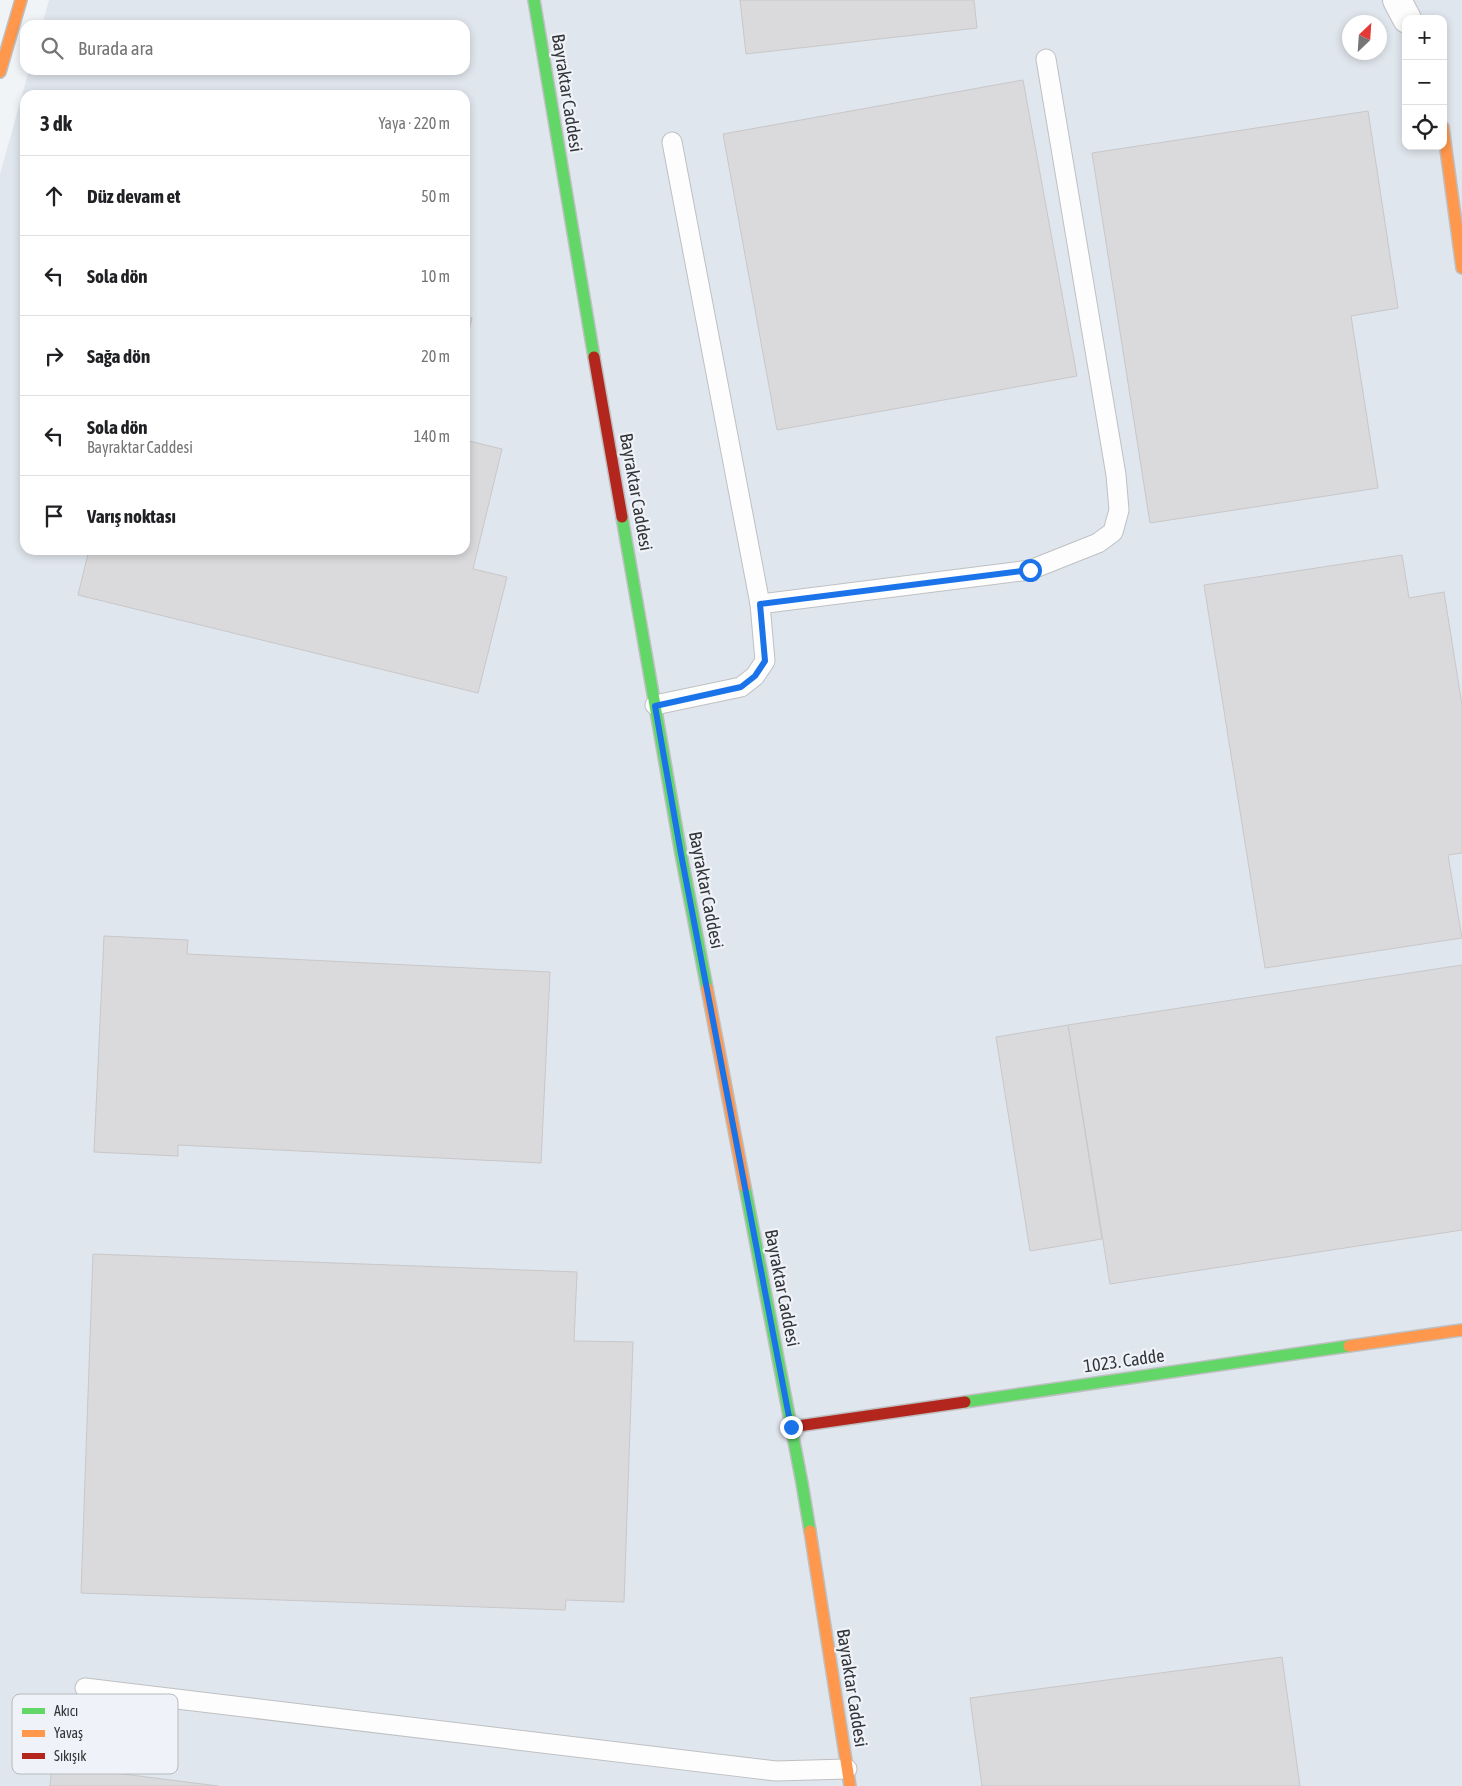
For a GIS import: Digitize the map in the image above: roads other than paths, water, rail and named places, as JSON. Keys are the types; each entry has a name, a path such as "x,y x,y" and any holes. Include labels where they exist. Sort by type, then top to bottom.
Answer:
{"main road":[{"path":"0,72 21,0"},
{"name":"Bayraktar Caddesi","path":"534,0 574,243 683,864 804,1493 848,1778"},
{"path":"1446,150 1462,268"},
{"name":"1023. Cadde","path":"791,1427 1462,1330"}],"street":[{"path":"1397,0 1406,15"}],"lane":[{"path":"760,604 1030,570 1098,543 1113,532 1119,510 1116,475 1046,59"},
{"path":"655,706 741,687 755,676 765,661 760,604 672,142"},
{"path":"85,1688 135,1694"},
{"path":"178,1699 848,1778"}]}
